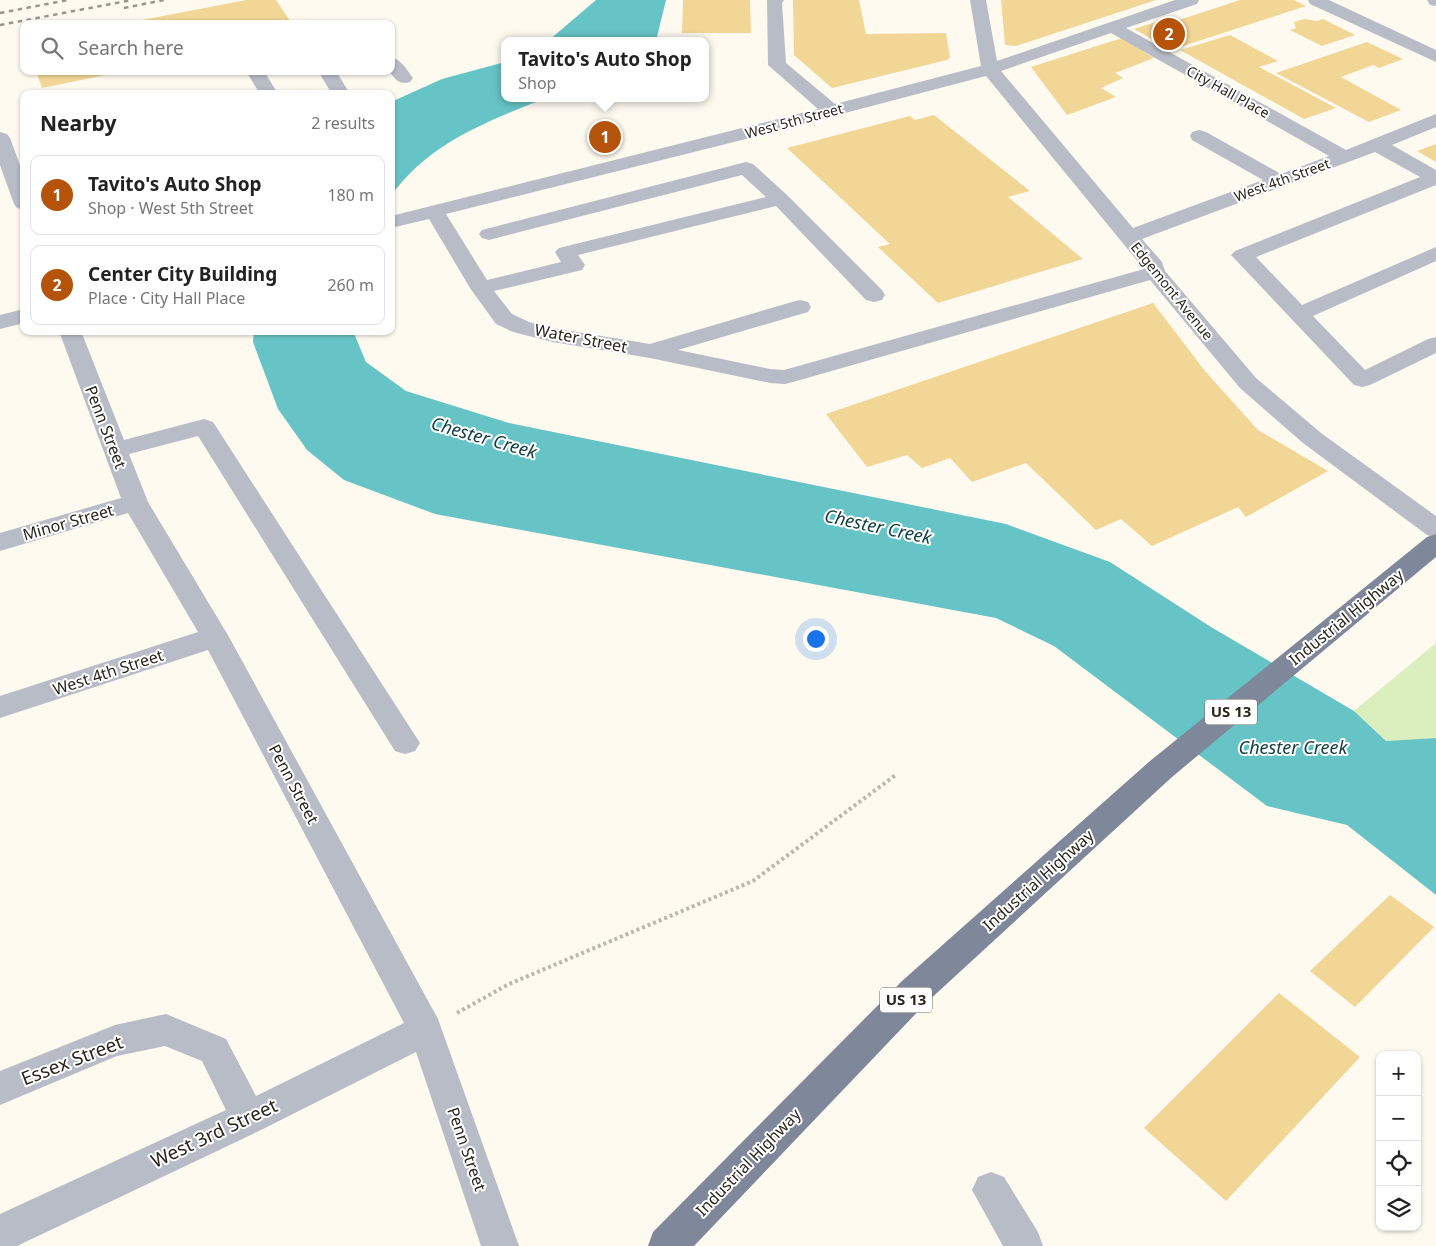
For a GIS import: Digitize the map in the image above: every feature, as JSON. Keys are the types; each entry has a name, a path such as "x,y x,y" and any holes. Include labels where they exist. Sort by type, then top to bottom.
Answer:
{"main road":[{"name":"Industrial Highway","path":"667,1246 914,992 1161,769 1436,543"}],"street":[{"path":"776,0 774,2 777,65 832,111"},
{"name":"Edgemont Avenue","path":"978,0 990,69 1248,383 1312,438 1436,529"},
{"name":"West 5th Street","path":"395,221 735,136 990,69 1191,0"},
{"path":"1316,0 1436,57"},
{"name":"City Hall Place","path":"1112,27 1345,157"},
{"path":"395,67 404,78"},
{"path":"257,75 267,90"},
{"path":"330,75 339,90"},
{"name":"West 4th Street","path":"1128,237 1345,157 1436,120"},
{"path":"735,136 747,152 746,168"},
{"path":"1199,136 1280,181"},
{"path":"0,138 20,193"},
{"path":"1376,144 1436,178"},
{"path":"746,168 874,295"},
{"path":"489,234 746,168"},
{"path":"1436,178 1242,255 1362,380 1436,344"},
{"path":"481,288 574,265 566,252 780,200"},
{"name":"Water Street","path":"434,211 481,288 504,319 521,327 553,335 650,351 770,376 785,377 1155,272"},
{"path":"1299,314 1436,253"},
{"path":"650,351 800,307"},
{"path":"0,322 20,317"},
{"name":"Penn Street","path":"72,335 135,502 215,637 426,1030 500,1246"},
{"path":"115,450 204,427 406,743"},
{"name":"Minor Street","path":"0,542 135,502"},
{"name":"West 4th Street","path":"0,708 215,637"},
{"name":"Essex Street","path":"0,1088 115,1041 166,1030 214,1050 248,1118"},
{"name":"West 3rd Street","path":"0,1234 248,1118 426,1030"},
{"path":"991,1190 1024,1246"}],"path":[{"path":"426,1030 509,984 753,881 897,774"}],"green space":[{"path":"1436,643 1436,738 1386,741 1354,711"}],"water":[{"path":"596,0 666,0 657,37 553,37"},
{"path":"501,63 501,102 536,102 481,125 441,148 423,162 395,191 395,100 442,79"},
{"name":"Chester Creek","path":"254,335 355,335 366,362 406,391 509,423 1006,524 1110,562 1211,627 1354,711 1386,741 1436,738 1436,895 1347,825 1267,806 1054,646 996,618 435,514 344,480 307,450 278,409 253,342"}],"building":[{"path":"246,0 276,0 289,20 142,20"},
{"path":"683,0 750,0 751,33 682,33"},
{"path":"793,0 859,0 866,34 946,33 950,57 947,60 832,88 794,55"},
{"path":"1001,0 1156,0 1016,46 1005,45"},
{"path":"1240,0 1294,0 1306,6 1171,50 1134,29 1168,18 1173,22"},
{"path":"1304,19 1317,21 1323,19 1355,35 1322,46 1290,30 1296,28 1294,22"},
{"path":"1230,35 1278,61 1259,67 1336,108 1304,119 1180,50"},
{"path":"1122,38 1154,58 1115,73 1123,78 1101,88 1116,97 1067,115 1031,67"},
{"path":"1367,42 1403,59 1379,68 1373,65 1341,77 1401,110 1369,122 1276,73"},
{"path":"37,75 105,75 42,88"},
{"path":"934,115 1030,191 1008,197 1083,259 938,303 878,247 890,244 787,148 910,116 915,120"},
{"path":"1436,144 1436,162 1417,151"},
{"path":"1153,303 1205,371 1258,430 1328,471 1246,517 1238,507 1152,546 1121,519 1096,530 1026,463 972,482 950,458 922,468 907,455 867,467 826,414"},
{"path":"1390,895 1434,927 1355,1007 1310,971"},
{"path":"1279,993 1360,1057 1226,1201 1144,1128"}],"railway":[{"path":"0,13 68,0"},
{"path":"26,20 132,0"},
{"path":"124,8 164,0"},
{"path":"0,25 20,21"}],"place":[{"name":"Center City Building","path":"1169,34"},
{"name":"Tavito's Auto Shop","path":"605,137"}]}
